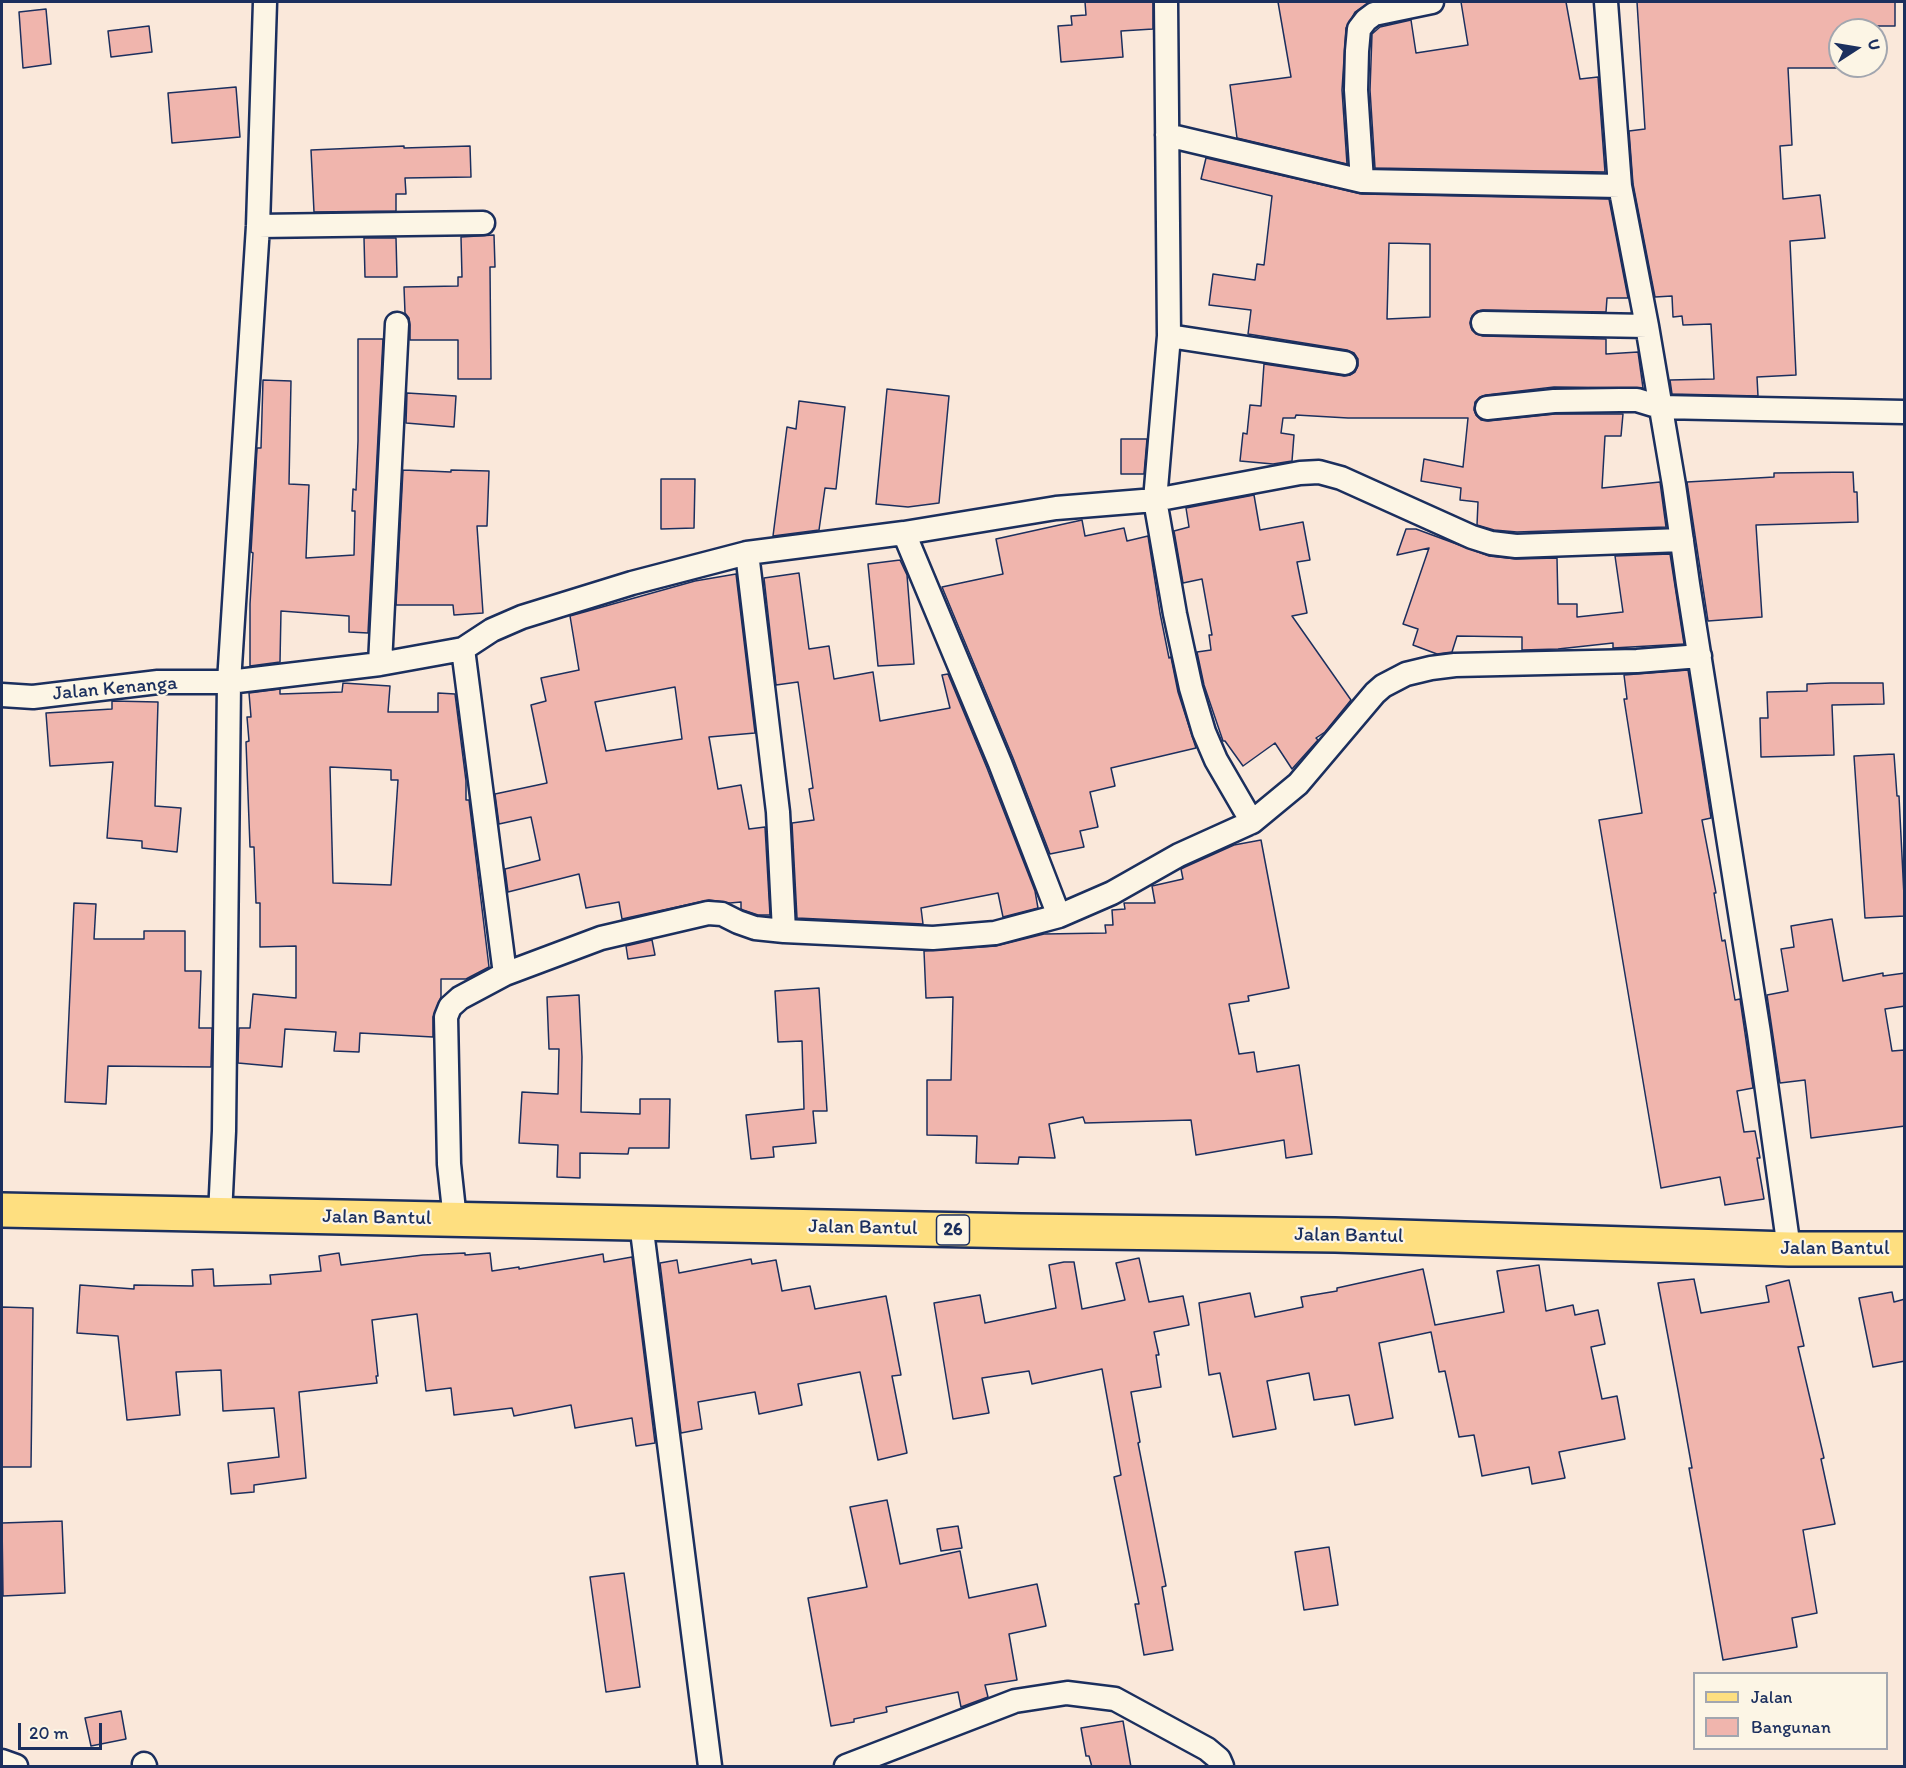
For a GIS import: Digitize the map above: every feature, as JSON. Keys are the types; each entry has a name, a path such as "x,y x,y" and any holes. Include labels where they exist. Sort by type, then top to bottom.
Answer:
{"main road":[{"name":"Jalan Bantul","path":"2,1210 220,1200 455,1220 1021,1232 1335,1235 1789,1249 1905,1249"}],"street":[{"path":"220,1200 224,1131 229,682 258,226 265,2"},
{"path":"1166,2 1169,336 1155,500 1191,688 1216,760 1252,822"},
{"path":"1362,181 1356,90 1359,29 1374,14 1432,2"},
{"path":"1606,2 1620,186 1647,326 1682,540 1759,1033 1789,1249"},
{"path":"1167,135 1362,181 1620,186"},
{"path":"258,226 483,224"},
{"path":"1483,323 1647,326"},
{"path":"380,664 397,324"},
{"path":"1169,336 1345,363"},
{"path":"1487,408 1554,401 1637,400 1660,407 1905,412"},
{"path":"505,974 464,649 492,630 522,617 632,583 747,553 904,533 1056,508 1155,500 1300,473 1319,472 1341,478 1472,537 1491,543 1516,546 1682,540"},
{"path":"904,533 1000,763 1059,916"},
{"path":"747,553 778,812 784,932"},
{"name":"Jalan Kenanga","path":"2,695 33,697 158,682 229,682 380,664 464,649"},
{"path":"455,1220 447,1124 446,1017 450,1007 460,998 505,974 601,938 708,913 722,914 755,928 784,932 933,938 995,933 1059,916 1112,893 1179,855 1252,822 1298,784 1375,693 1406,674 1455,665 1637,661 1700,656"},
{"path":"641,1223 710,1767"},
{"path":"846,1767 1015,1701 1067,1693 1115,1699 1208,1749 1219,1759 1222,1767"},
{"path":"2,1761 16,1767"}],"building":[{"path":"1085,2 1153,2 1153,29 1121,31 1123,57 1061,62 1058,26 1072,25 1071,16 1086,15"},
{"path":"1278,2 1370,2 1355,12 1346,28 1342,90 1347,164 1237,138 1230,85 1291,77"},
{"path":"1461,2 1566,2 1580,79 1598,77 1605,172 1375,168 1370,90 1372,34 1380,27 1411,20 1416,53 1468,45"},
{"path":"1637,2 1895,2 1895,26 1888,26 1888,18 1828,18 1828,68 1788,68 1792,145 1780,146 1783,199 1820,195 1825,238 1790,241 1796,375 1757,377 1758,396 1672,394 1670,380 1714,379 1711,324 1683,325 1682,316 1673,317 1672,296 1655,297 1633,184 1629,131 1645,129"},
{"path":"46,9 51,64 23,68 19,12"},
{"path":"149,26 152,52 111,57 108,31"},
{"path":"236,87 240,137 172,143 168,93"},
{"path":"404,146 404,148 470,146 471,177 405,178 406,194 396,194 396,211 314,212 311,150"},
{"path":"1206,158 1362,194 1609,199 1628,298 1607,298 1606,312 1483,310 1477,311 1472,316 1470,323 1476,334 1483,336 1606,339 1606,354 1638,352 1643,388 1554,387 1486,395 1475,402 1474,410 1481,420 1488,421 1555,414 1623,414 1621,436 1605,436 1602,488 1660,482 1666,527 1517,532 1494,530 1477,525 1478,502 1460,500 1461,488 1421,481 1424,459 1463,467 1468,418 1348,418 1296,415 1295,418 1283,418 1281,433 1294,435 1292,461 1273,464 1240,461 1243,433 1247,434 1250,405 1261,406 1264,364 1344,376 1355,372 1358,359 1354,353 1347,350 1248,334 1251,310 1209,305 1213,274 1255,280 1257,264 1264,265 1272,196 1201,179","holes":["1389,243 1430,244 1430,317 1387,319"]},
{"path":"494,235 495,267 490,267 491,379 458,379 458,340 410,340 409,318 405,313 404,287 458,286 458,277 462,277 461,237"},
{"path":"364,238 396,238 397,277 365,277"},
{"path":"358,339 383,339 368,633 349,632 349,616 281,611 280,662 250,666 253,553 251,552 257,448 261,448 263,380 291,381 289,484 309,485 306,558 354,555 355,511 352,511 353,489 356,490 358,441"},
{"path":"887,389 949,396 939,503 908,507 876,504"},
{"path":"407,393 456,396 454,427 406,423"},
{"path":"799,401 845,407 836,489 825,488 819,530 773,536 787,427 796,429"},
{"path":"1121,439 1147,439 1144,474 1121,474"},
{"path":"403,470 489,471 487,526 477,526 483,613 454,615 453,605 396,605"},
{"path":"1853,472 1854,492 1857,492 1858,522 1756,525 1762,617 1708,621 1687,482 1774,477 1774,473"},
{"path":"661,479 695,479 694,528 661,529"},
{"path":"1254,495 1260,530 1303,522 1310,560 1297,562 1307,613 1292,616 1351,700 1325,732 1316,738 1318,740 1292,769 1275,743 1243,766 1223,741 1204,685 1197,652 1211,650 1209,635 1212,635 1202,579 1183,583 1174,531 1189,527 1186,508"},
{"path":"1082,520 1085,536 1124,528 1127,541 1148,536 1169,658 1171,657 1178,692 1196,748 1111,768 1115,786 1090,792 1098,827 1080,831 1084,847 1050,854 942,587 1003,574 996,539"},
{"path":"1406,529 1416,529 1489,556 1516,559 1557,558 1558,604 1577,604 1577,617 1623,612 1615,556 1670,554 1684,644 1613,648 1613,643 1522,650 1522,637 1457,636 1452,652 1437,654 1413,645 1418,629 1403,624 1429,548 1397,555"},
{"path":"900,560 907,575 914,664 878,666 868,564"},
{"path":"799,573 809,649 829,646 834,679 873,672 880,721 950,708 942,675 948,674 1035,891 1038,908 1003,917 998,893 921,908 923,924 797,918 792,823 814,820 809,789 813,788 798,682 776,685 764,578"},
{"path":"736,574 755,733 709,737 718,789 741,785 749,829 765,827 770,915 758,915 743,910 741,902 709,900 622,919 619,902 586,908 579,874 508,892 505,869 540,860 531,817 499,824 495,794 547,783 531,705 546,701 541,678 579,670 570,616 695,581","holes":["675,687 682,739 606,751 595,702"]},
{"path":"1688,670 1711,818 1702,820 1716,893 1714,893 1722,941 1725,940 1735,1000 1740,999 1753,1088 1737,1091 1744,1132 1755,1131 1764,1199 1725,1205 1720,1177 1661,1188 1599,820 1642,813 1624,699 1627,699 1624,675"},
{"path":"343,683 390,686 388,712 438,712 438,693 455,694 466,781 466,800 469,800 489,967 466,979 441,979 441,997 433,1017 433,1037 360,1033 359,1052 334,1051 336,1032 285,1029 282,1067 238,1063 239,1028 250,1028 253,994 296,998 296,946 260,947 260,903 256,903 254,847 250,847 246,742 249,741 247,717 251,717 249,693 280,689 280,694 342,692","holes":["330,767 391,770 391,780 398,780 391,885 333,883"]},
{"path":"1883,683 1884,704 1832,705 1834,755 1761,757 1760,718 1768,718 1767,692 1807,691 1807,684"},
{"path":"112,701 158,702 155,806 181,808 177,852 142,848 142,841 107,838 113,762 50,766 46,713 112,709"},
{"path":"1894,754 1897,796 1899,796 1905,916 1865,918 1854,756"},
{"path":"1261,840 1289,988 1248,996 1249,1001 1229,1004 1239,1054 1254,1052 1257,1072 1299,1065 1312,1154 1286,1158 1284,1140 1196,1155 1191,1120 1085,1123 1083,1117 1049,1124 1055,1158 1019,1157 1018,1164 976,1163 977,1136 927,1135 927,1080 951,1080 953,997 926,998 924,951 996,946 1044,934 1106,933 1105,925 1113,925 1112,910 1125,909 1124,903 1155,903 1152,886 1183,879 1181,869 1234,845"},
{"path":"74,903 96,904 94,939 144,939 144,931 185,931 185,971 201,971 199,1028 212,1028 211,1067 108,1066 106,1104 65,1102"},
{"path":"1832,919 1843,981 1883,973 1883,976 1905,973 1905,1006 1885,1009 1892,1051 1905,1050 1905,1126 1811,1138 1805,1080 1780,1083 1767,995 1788,991 1781,949 1794,947 1791,926"},
{"path":"652,940 655,955 628,959 626,946"},
{"path":"819,988 827,1111 813,1111 816,1143 773,1147 774,1157 751,1159 746,1115 804,1109 802,1041 778,1042 775,991"},
{"path":"579,995 582,1057 581,1112 640,1114 640,1099 670,1099 669,1148 629,1148 628,1154 580,1153 580,1178 557,1177 558,1145 519,1143 522,1092 558,1094 559,1049 549,1049 547,997"},
{"path":"339,1253 341,1265 423,1255 490,1253 492,1271 519,1267 519,1269 603,1254 604,1262 632,1257 655,1443 636,1446 632,1418 575,1428 571,1405 514,1416 512,1408 454,1415 451,1388 426,1391 417,1314 372,1320 377,1383 299,1392 306,1478 254,1485 254,1492 231,1494 228,1463 279,1457 274,1408 223,1411 221,1370 176,1372 180,1415 127,1420 118,1336 77,1333 80,1285 134,1289 134,1285 193,1286 192,1270 213,1269 214,1286 271,1284 270,1275 321,1271 319,1256"},
{"path":"1139,1258 1149,1302 1183,1296 1189,1325 1154,1332 1159,1355 1156,1355 1161,1387 1131,1392 1140,1442 1138,1443 1166,1586 1162,1587 1173,1650 1144,1655 1135,1604 1139,1604 1114,1477 1121,1475 1102,1369 1032,1384 1029,1371 982,1378 989,1413 953,1419 934,1303 980,1295 985,1323 1056,1308 1049,1265 1064,1262 1074,1262 1082,1309 1125,1300 1116,1263"},
{"path":"751,1259 752,1264 776,1260 782,1291 810,1286 815,1309 886,1296 901,1375 892,1376 907,1453 878,1460 860,1372 798,1384 802,1405 759,1414 755,1392 698,1402 702,1429 681,1433 660,1263 677,1260 679,1273"},
{"path":"1539,1265 1546,1311 1573,1305 1575,1315 1598,1310 1605,1344 1591,1347 1602,1399 1617,1396 1625,1439 1559,1452 1565,1478 1532,1484 1529,1467 1482,1476 1474,1435 1459,1437 1445,1371 1439,1372 1431,1332 1379,1343 1393,1418 1355,1425 1349,1395 1314,1400 1309,1373 1267,1381 1276,1429 1233,1437 1220,1373 1209,1375 1199,1303 1250,1293 1255,1317 1303,1307 1301,1297 1337,1291 1337,1288 1423,1269 1435,1325 1504,1312 1497,1271"},
{"path":"1694,1279 1701,1313 1769,1302 1766,1286 1789,1280 1804,1346 1798,1347 1824,1458 1821,1459 1835,1524 1803,1530 1817,1613 1792,1618 1797,1647 1723,1660 1689,1468 1692,1468 1658,1283"},
{"path":"1892,1292 1894,1302 1905,1299 1905,1361 1873,1367 1859,1298"},
{"path":"2,1307 33,1308 31,1467 2,1467"},
{"path":"887,1500 900,1564 960,1551 969,1598 1037,1584 1046,1626 1009,1634 1017,1680 985,1685 988,1697 961,1707 958,1692 886,1707 887,1712 831,1726 808,1598 867,1587 850,1507"},
{"path":"62,1521 65,1593 3,1596 2,1523"},
{"path":"958,1526 962,1548 941,1551 937,1529"},
{"path":"1329,1547 1338,1605 1304,1610 1295,1552"},
{"path":"624,1573 640,1687 606,1692 590,1577"},
{"path":"121,1711 126,1739 91,1746 85,1718"},
{"path":"1123,1721 1131,1767 1092,1767 1089,1756 1086,1756 1081,1728"}]}
